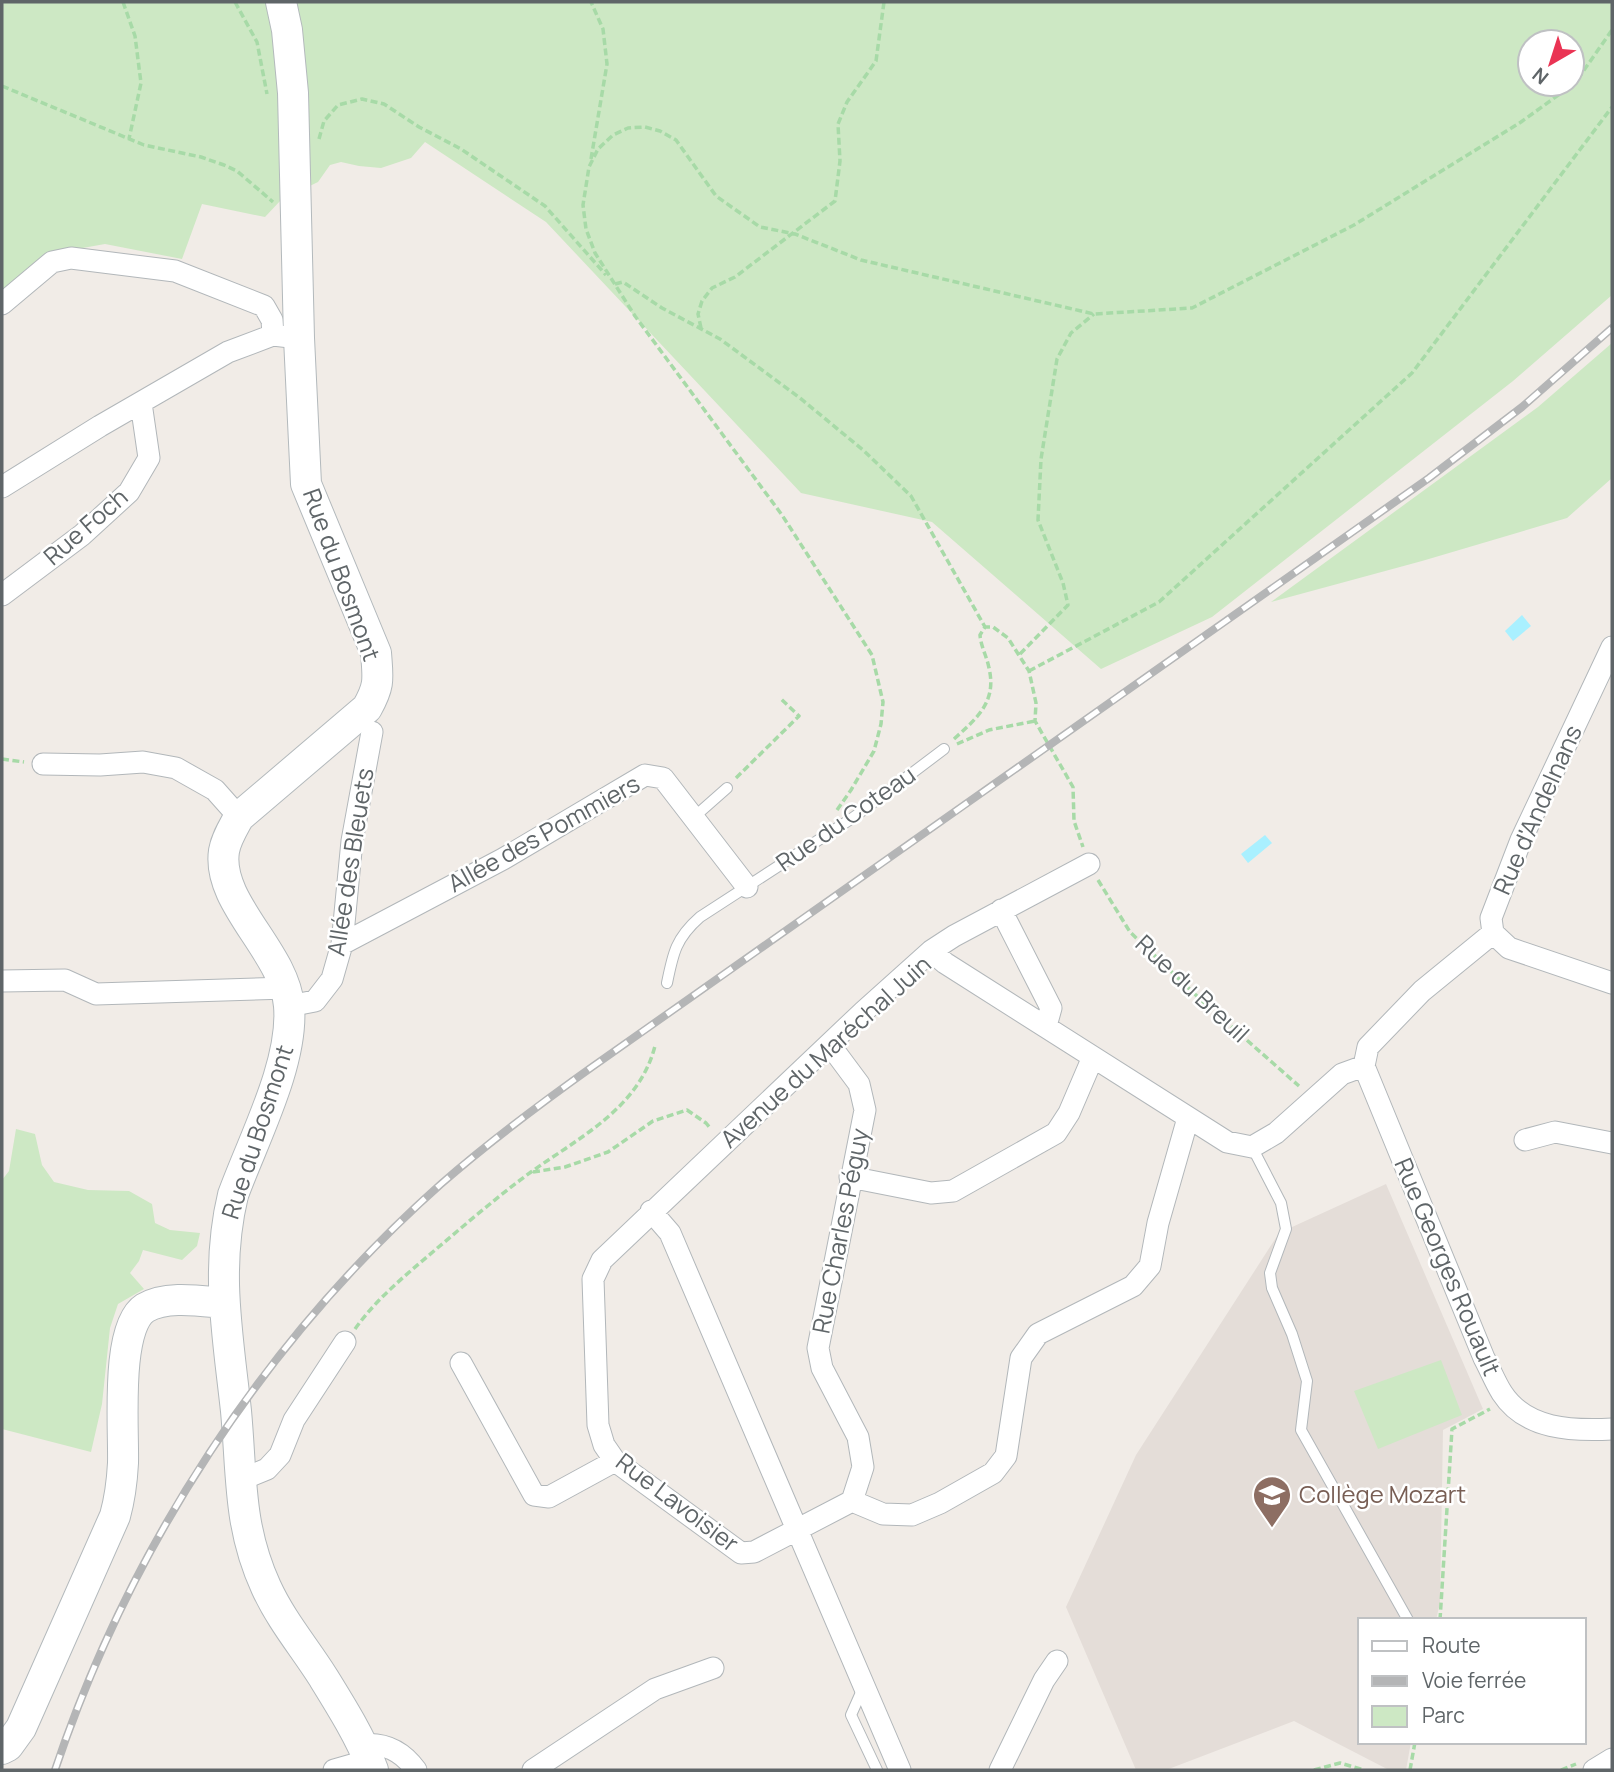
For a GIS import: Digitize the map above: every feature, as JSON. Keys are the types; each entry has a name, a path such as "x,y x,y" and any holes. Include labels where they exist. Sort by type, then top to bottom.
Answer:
{"street":[{"name":"Rue du Bosmont","path":"281,2 287,30 282,100 295,160 296,215 286,337 306,484 376,653 376,692 367,708 338,735 239,817 224,852 224,874 234,898 265,944 288,997 290,1027 286,1057 233,1195 223,1268 224,1303 240,1480 252,1553 266,1588 293,1635 323,1677 368,1759"},
{"path":"2,304 52,262 71,258 175,271 264,306 286,337 228,352 2,487"},
{"name":"Rue Foch","path":"2,595 82,535 130,492 149,458 141,403"},
{"name":"Rue d'Andelnans","path":"1493,933 1492,918 1521,840 1612,647"},
{"name":"Allée des Bleuets","path":"288,997 315,1002 331,979 342,944 352,841 372,732"},
{"path":"43,764 100,765 143,762 176,768 215,790 239,817"},
{"name":"Allée des Pommiers","path":"342,944 503,859 645,775 663,778 747,887"},
{"path":"931,951 1001,910 1089,864"},
{"path":"1001,910 1051,1008 1046,1026"},
{"path":"1252,1147 1276,1133 1342,1074 1364,1066 1368,1047 1413,1000 1493,933 1509,948 1612,983"},
{"name":"Avenue du Maréchal Juin","path":"651,1211 931,951 945,963 1227,1142 1252,1147"},
{"path":"2,981 65,980 96,994 288,997"},
{"name":"Rue Charles Péguy","path":"830,1045 859,1084 865,1110 818,1348 822,1368 858,1437 863,1467 852,1501"},
{"path":"850,1177 932,1193 953,1191 1056,1133 1069,1113 1093,1056"},
{"name":"Rue Georges Rouault","path":"1364,1066 1484,1358 1503,1395 1528,1419 1565,1430 1612,1429"},
{"path":"796,1530 852,1501 883,1514 912,1515 940,1503 993,1473 1006,1456 1021,1359 1038,1334 1133,1286 1150,1266 1158,1223 1188,1118"},
{"path":"1525,1140 1555,1132 1612,1143"},
{"path":"651,1211 670,1233 900,1770"},
{"name":"Rue Lavoisier","path":"651,1211 602,1261 593,1279 598,1425 604,1445 615,1461 741,1553 754,1552 796,1530"},
{"path":"2,1749 8,1746 20,1728 115,1516 121,1493 123,1464 125,1359 128,1333 133,1320 148,1306 166,1302 194,1300 224,1303"},
{"path":"240,1480 267,1469 280,1455 295,1420 345,1342"},
{"path":"461,1363 534,1495 549,1497 615,1461"},
{"path":"1000,1770 1044,1680 1057,1661"},
{"path":"533,1770 655,1689 713,1668"},
{"path":"334,1770 368,1759 376,1744 387,1745 416,1770"},
{"path":"1594,1770 1612,1759"}],"lane":[{"name":"Rue du Coteau","path":"667,983 675,947 681,936 700,917 854,817 944,749"},
{"path":"693,818 727,788"},
{"path":"1252,1147 1280,1203 1286,1228 1270,1273 1272,1288 1292,1334 1307,1381 1301,1430 1407,1618"},
{"path":"863,1688 851,1715 877,1770"}],"path":[{"path":"122,2 135,36 141,83 130,139"},
{"path":"235,2 257,42 282,100"},
{"path":"591,2 603,29 607,64 583,205 586,229 596,253 635,316 782,515 872,655 883,702 874,751 851,790 813,844"},
{"path":"701,328 698,314 702,301 712,288 735,277 835,201 840,160 838,124 847,102 876,61 884,2"},
{"path":"589,167 598,149 612,135 628,128 645,127 660,131 676,140 716,196 760,228 795,234 861,260 1094,314 1192,308 1354,225 1521,122 1575,83 1612,30"},
{"path":"2,86 144,145 201,157 224,165 237,172 280,207 296,215"},
{"path":"295,160 306,162 316,149 324,121 338,105 362,99 384,104 419,127 461,149 545,206 615,284"},
{"path":"1029,671 1160,602 1412,373 1612,107"},
{"path":"615,284 623,282 746,358 863,450 911,496 985,627 1002,631 1020,654 1029,671 1036,703 1035,721 989,730 944,749"},
{"path":"1020,654 1068,605 1063,583 1038,520 1041,459 1057,359 1071,333 1094,314"},
{"path":"944,749 978,719 990,697 990,671 980,635 985,627"},
{"path":"727,788 799,716 781,699"},
{"name":"Rue du Breuil","path":"1035,721 1073,787 1074,821 1089,864 1130,932 1200,999 1313,1099"},
{"path":"345,1342 391,1287 532,1172 590,1132 635,1090 650,1065 655,1046"},
{"path":"532,1172 565,1167 608,1152 653,1121 687,1110 706,1123 722,1145"},
{"path":"1440,1618 1452,1429 1491,1409 1503,1395"},
{"path":"1410,1770 1416,1744"},
{"path":"1314,1770 1340,1763 1364,1770"}],"shaded area":[{"name":"Collège Mozart","path":"1386,1184 1483,1409 1443,1430 1440,1603 1436,1618 1358,1618 1358,1744 1411,1744 1406,1770 1389,1770 1294,1721 1166,1770 1136,1770 1066,1607 1136,1455 1279,1233"}],"green space":[{"path":"2,2 1612,2 1612,295 1513,381 1212,617 1101,669 932,522 801,493 546,222 425,142 411,158 381,168 341,162 330,165 318,182 281,200 265,217 202,204 182,259 105,244 49,254 2,292"},
{"path":"1612,343 1612,478 1567,518 1271,602 1538,407"},
{"path":"16,1129 35,1134 42,1165 54,1182 88,1190 129,1191 152,1204 155,1223 170,1230 200,1233 197,1246 182,1260 143,1250 130,1273 144,1289 118,1304 110,1328 102,1404 91,1452 2,1429 2,1180 9,1171"},
{"path":"1441,1360 1462,1415 1378,1449 1354,1391"}],"water":[{"path":"1522,615 1531,626 1513,641 1505,631"},
{"path":"1265,835 1272,843 1248,863 1241,854"}],"railway":[{"path":"55,1770 86,1687 122,1606 164,1528 210,1452 261,1379 317,1310 377,1245 441,1184 515,1124 592,1067 1429,478 1522,407 1612,328"}],"place":[{"name":"Collège Mozart","path":"1272,1529"}]}
